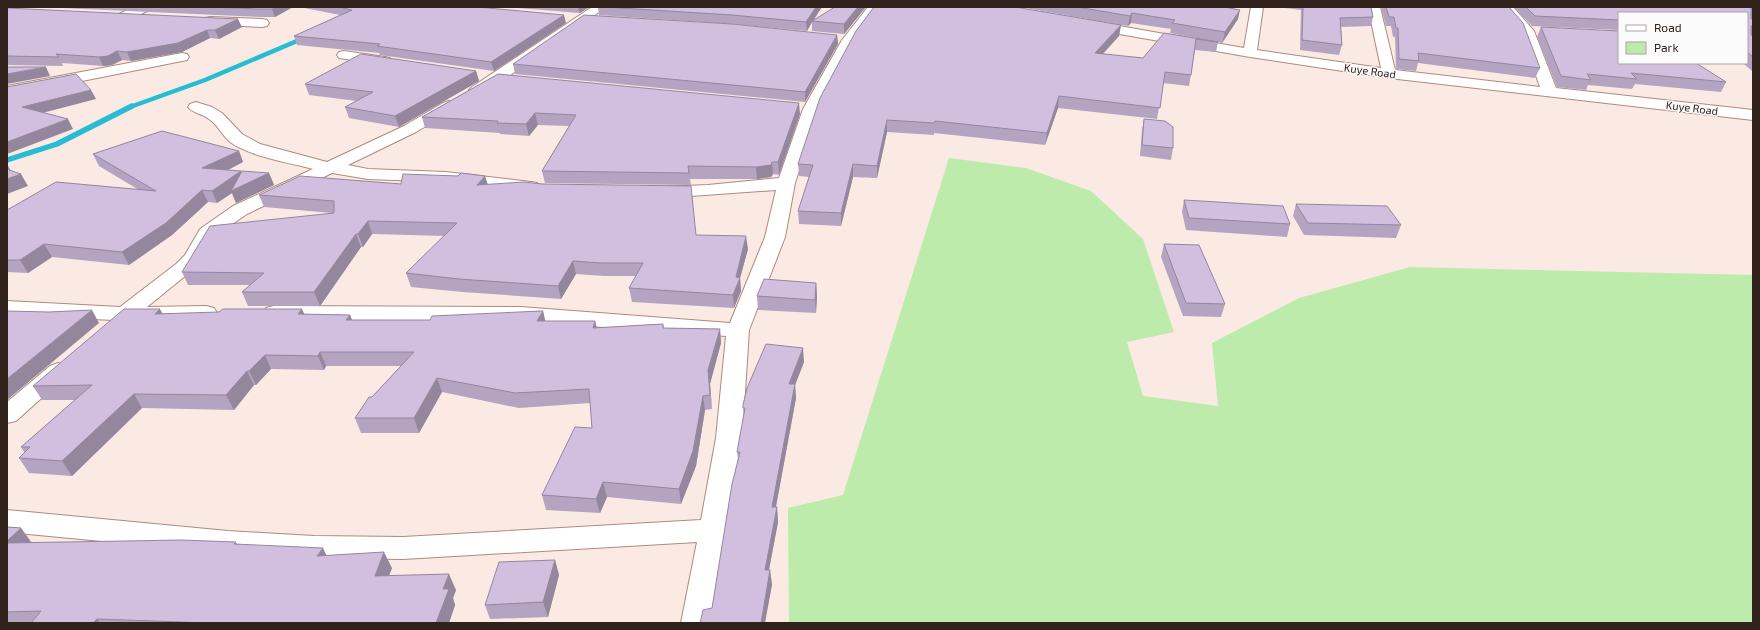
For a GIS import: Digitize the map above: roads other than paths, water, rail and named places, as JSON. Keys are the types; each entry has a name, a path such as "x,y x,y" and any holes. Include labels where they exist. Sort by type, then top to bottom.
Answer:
{"street":[{"path":"697,623 729,438 738,330 775,237 803,108 841,40 874,7"},
{"path":"1250,52 1257,7"},
{"path":"1374,7 1389,74"},
{"path":"1506,7 1527,31 1550,92"},
{"path":"110,16 124,17 146,12"},
{"name":"Kuye Road","path":"1090,12 1079,23 1389,74 1753,115"},
{"path":"101,334 183,268 193,258 207,233 240,210 327,167 410,129 497,78 574,19 603,14"},
{"path":"201,20 262,23"},
{"path":"1527,31 1542,32"},
{"path":"344,55 398,63"},
{"path":"7,91 182,57"},
{"path":"38,71 107,72"},
{"path":"474,75 520,80"},
{"path":"196,107 206,110 216,116 236,138 254,148 327,167 368,174 474,179 545,190"},
{"path":"646,192 701,192 786,182"},
{"path":"7,308 125,314 228,313"},
{"path":"252,313 521,314 738,330"},
{"path":"7,416 72,359"},
{"path":"7,521 228,542 329,547 404,548 713,530"}],"waterway":[{"path":"130,107 205,80 304,38"},
{"path":"7,160 57,144 130,107"}]}
